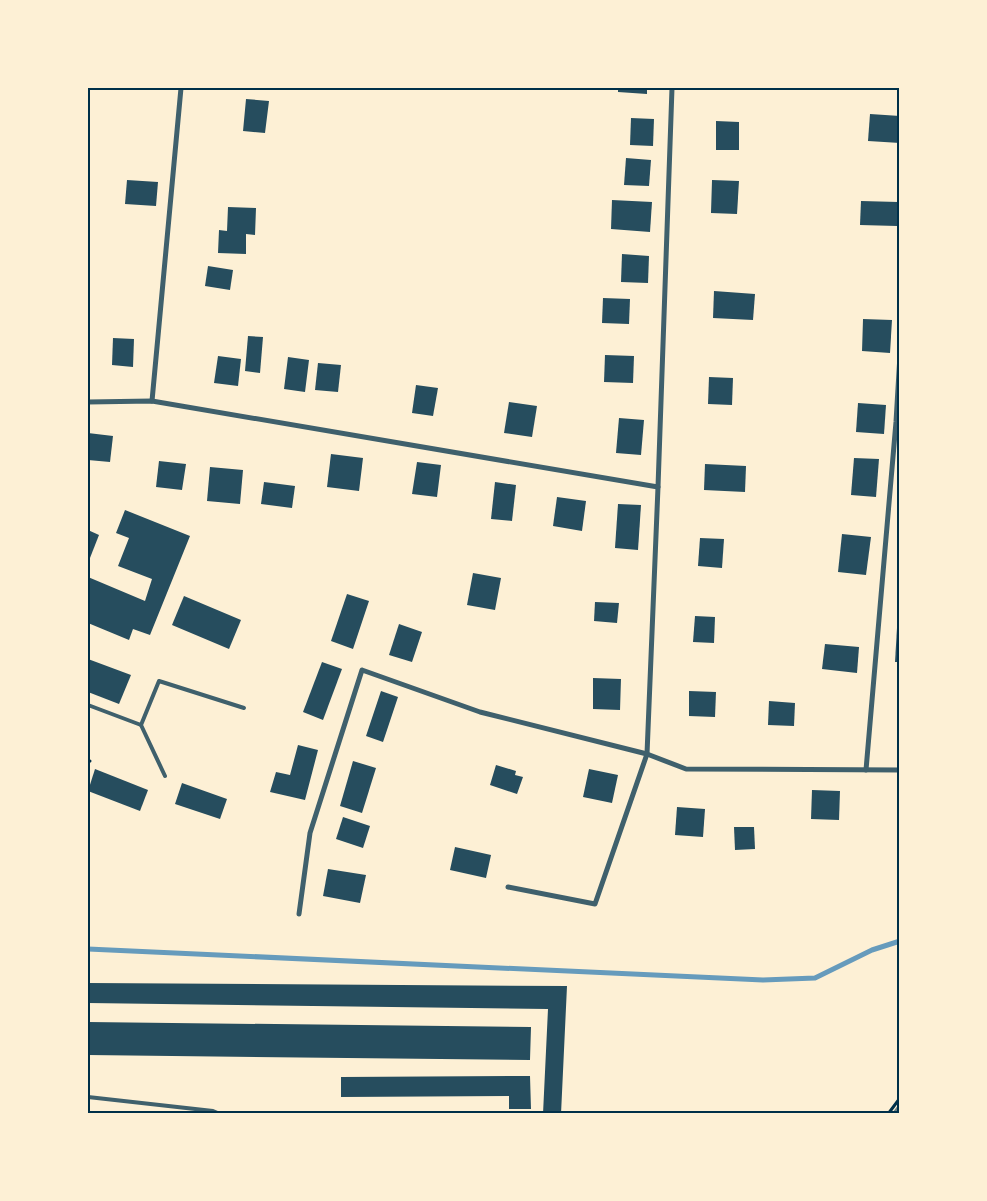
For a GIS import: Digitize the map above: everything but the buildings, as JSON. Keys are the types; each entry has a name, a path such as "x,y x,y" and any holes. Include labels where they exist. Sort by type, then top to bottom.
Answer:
{"street":[{"path":"152,401 181,88"},
{"path":"508,887 595,904 647,754 672,88"},
{"path":"866,770 900,355"},
{"path":"88,402 152,401 658,487"},
{"path":"299,914 310,833 362,670 480,712 647,754 686,769 900,770"}],"lane":[{"path":"141,725 159,681 244,708"},
{"path":"88,705 141,725 165,776"},
{"path":"88,1097 213,1111 220,1114"}],"path":[{"path":"888,1114 900,1098"}],"waterway":[{"path":"88,949 763,980 815,978 872,950 900,941"}],"railway":[{"path":"894,1114 900,1106"}]}
